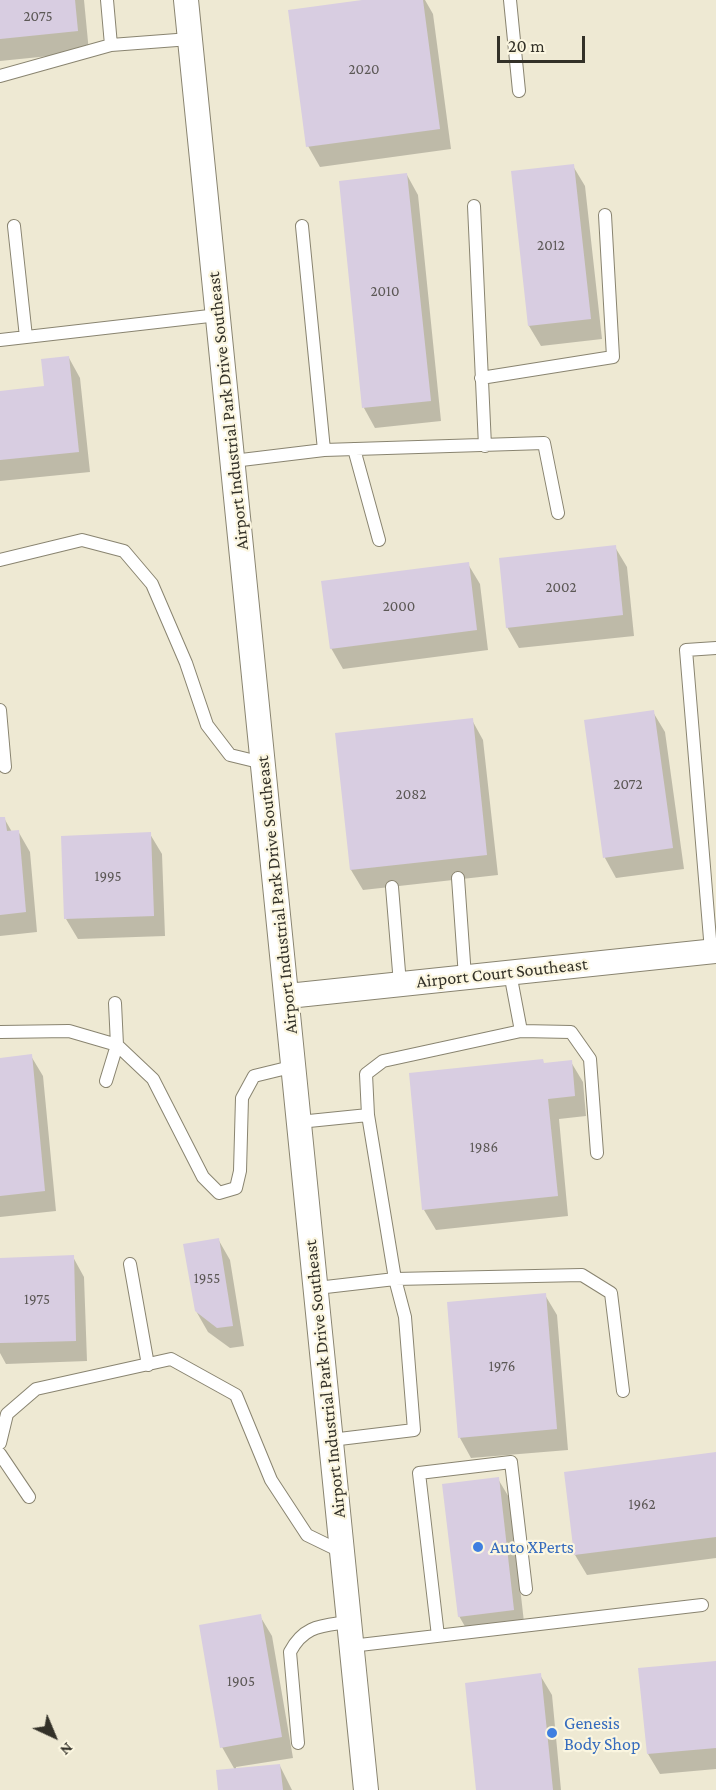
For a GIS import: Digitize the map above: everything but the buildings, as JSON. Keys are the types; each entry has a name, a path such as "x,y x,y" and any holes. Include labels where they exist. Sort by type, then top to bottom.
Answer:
{"street":[{"name":"Airport Industrial Park Drive Southeast","path":"186,0 288,996 366,1790"},
{"name":"Airport Court Southeast","path":"288,996 713,951"}],"lane":[{"path":"107,0 111,45"},
{"path":"510,0 519,91"},
{"path":"0,76 111,45 190,39"},
{"path":"474,206 485,446"},
{"path":"482,378 613,357 605,215"},
{"path":"14,225 26,337"},
{"path":"302,226 324,450"},
{"path":"0,340 218,315"},
{"path":"233,461 324,450 544,443 558,513"},
{"path":"354,449 379,540"},
{"path":"0,560 82,540 124,551 152,584 186,663 207,725 230,755 263,763"},
{"path":"713,951 686,650 716,648"},
{"path":"0,710 5,767"},
{"path":"458,878 465,977"},
{"path":"392,887 400,984"},
{"path":"510,973 521,1031"},
{"path":"106,1081 117,1045 115,1004"},
{"path":"0,1032 69,1031 117,1045 153,1079 204,1177 219,1193 236,1188 240,1171 242,1098 254,1076 295,1066"},
{"path":"332,1440 414,1430 405,1317 395,1279 368,1115 366,1074 382,1061 521,1031 571,1032 590,1059 597,1153"},
{"path":"299,1122 368,1115"},
{"path":"130,1264 148,1365"},
{"path":"317,1288 395,1279 582,1275 611,1293 623,1391"},
{"path":"0,1443 7,1414 36,1389 171,1359 236,1395 271,1480 307,1535 342,1552"},
{"path":"0,1454 29,1497"},
{"path":"438,1636 419,1473 511,1461 526,1588"},
{"path":"351,1646 702,1605"},
{"path":"298,1743 290,1652 296,1639 314,1627 348,1622"}],"place":[{"name":"Auto XPerts","path":"478,1547"},
{"name":"Genesis Body Shop","path":"552,1733"}]}
